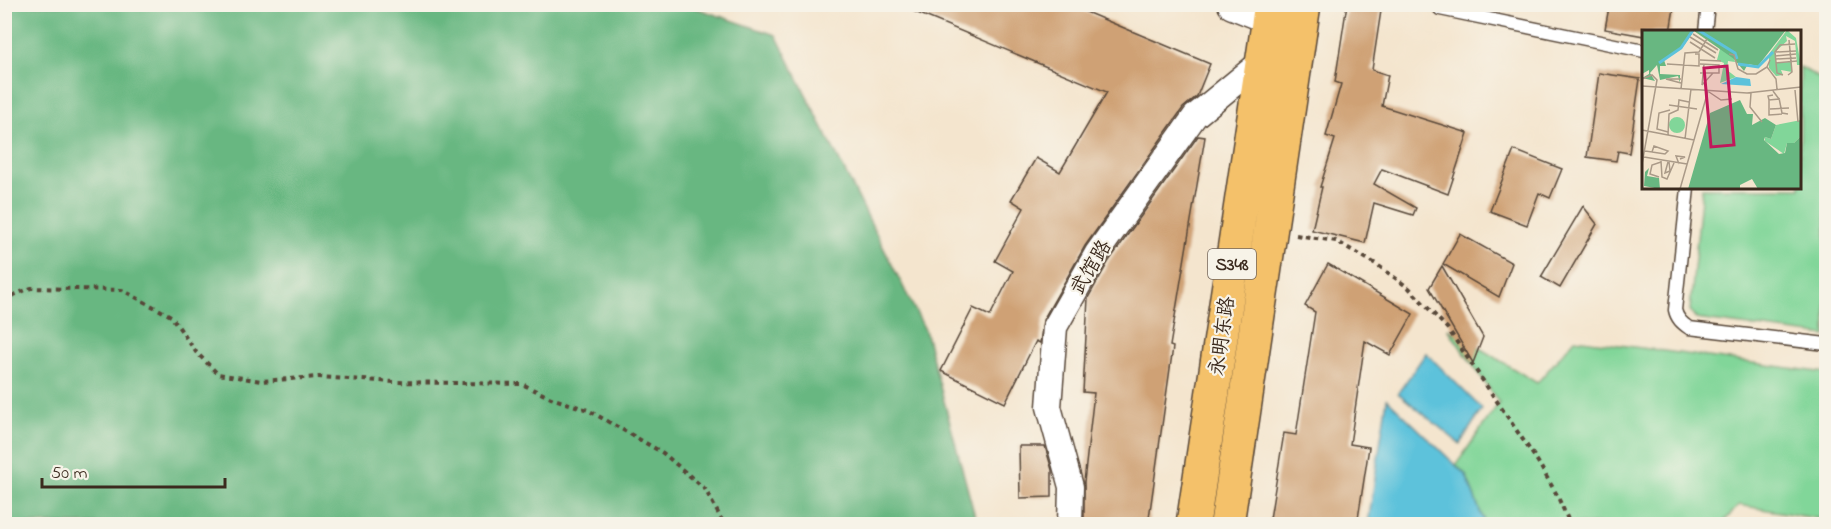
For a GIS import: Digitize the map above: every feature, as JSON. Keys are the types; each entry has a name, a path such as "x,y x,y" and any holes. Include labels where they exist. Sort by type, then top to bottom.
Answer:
{"main road":[{"name":"永明东路","path":"1193,525 1270,11"},
{"name":"永明东路","path":"1227,525 1302,17"}],"street":[{"path":"1233,4 1302,17"},
{"name":"武馆路","path":"1070,525 1071,487 1049,407 1055,327 1097,253 1195,116 1262,61"}],"lane":[{"path":"1436,4 1440,9 1642,51"},
{"path":"1705,30 1708,4"},
{"path":"1688,189 1675,310 1682,323 1689,328 1827,344"}],"path":[{"path":"1296,235 1336,241 1376,264 1409,288 1448,329 1538,462 1557,495 1570,525"},
{"path":"4,299 31,288 122,290 171,316 196,352 218,374 261,381 318,377 394,382 522,384 551,398 588,410 663,453 705,489 724,525"}],"green space":[{"path":"684,4 776,35 925,330 977,524 5,524 5,5"},
{"path":"1801,68 1826,82 1826,336 1696,319 1690,310 1702,189 1801,189"},
{"path":"1448,329 1537,383 1575,339 1826,373 1826,520 1739,505 1722,524 1485,524 1466,475 1456,465 1499,403"}],"water":[{"path":"1426,353 1482,409 1460,444 1398,393"},
{"path":"1387,399 1466,475 1485,524 1368,524"}],"building":[{"path":"896,4 1067,4 1210,64 1197,96 1183,108 1085,246 1043,320 1040,343 1036,341 1005,403 941,371 973,308 990,316 1013,271 995,261 1024,208 1011,200 1036,158 1060,172 1107,92"},
{"path":"1347,4 1382,4 1372,70 1388,75 1382,106 1468,133 1448,194 1382,169 1374,184 1416,208 1413,215 1374,203 1365,243 1312,230 1322,187 1320,187 1335,139 1326,136 1341,84 1335,82"},
{"path":"1626,4 1649,4 1674,8 1670,30 1642,30 1642,36 1605,29 1609,7 1625,9"},
{"path":"1599,73 1640,79 1629,153 1618,151 1616,161 1587,157"},
{"path":"1198,136 1205,137 1170,346 1173,347 1148,525 1084,525 1084,482 1094,393 1083,392 1088,298 1109,261"},
{"path":"1514,150 1562,169 1550,198 1539,193 1527,225 1490,211"},
{"path":"1583,206 1597,224 1560,288 1541,277"},
{"path":"1460,234 1512,263 1499,297 1443,264"},
{"path":"1328,264 1413,314 1390,355 1365,341 1350,444 1369,447 1357,525 1269,525 1284,433 1296,435 1315,312 1305,306"},
{"path":"1442,266 1483,337 1473,363 1429,288"},
{"path":"1019,446 1045,446 1052,470 1052,497 1020,498"}]}
